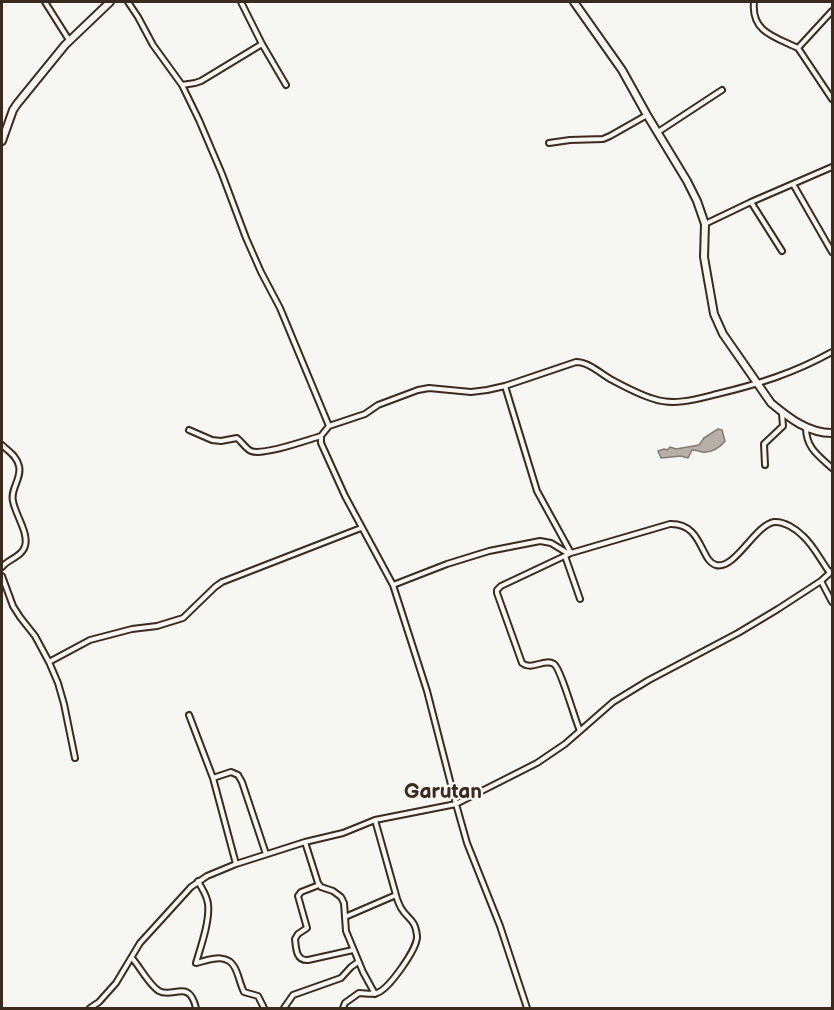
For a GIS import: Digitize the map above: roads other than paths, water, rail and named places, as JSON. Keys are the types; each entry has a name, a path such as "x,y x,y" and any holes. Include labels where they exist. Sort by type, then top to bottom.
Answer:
{"street":[{"path":"45,2 70,40"},
{"path":"2,141 17,104 70,40 110,2"},
{"path":"128,2 153,45 182,85 199,120 246,238 280,308 329,426"},
{"path":"242,2 262,45 286,85"},
{"path":"574,2 622,70 697,201 705,224 704,257 714,314 723,334 771,403 806,427 818,432 832,433"},
{"path":"754,2 755,19 760,28 798,48 832,99"},
{"path":"798,48 832,11"},
{"path":"182,85 201,81 262,45"},
{"path":"658,132 722,90"},
{"path":"549,143 603,139 647,115"},
{"path":"705,224 832,167"},
{"path":"793,184 832,252"},
{"path":"752,202 782,251"},
{"path":"189,430 212,440 237,438 253,452 266,452 321,436 329,426 365,414 378,405 424,389 471,392 487,390 576,362 587,364 614,381 655,400 681,401 758,384 807,365 832,351"},
{"path":"505,386 537,491 569,554 580,599"},
{"path":"765,465 764,444 783,426 782,412"},
{"path":"806,427 810,446 832,468"},
{"path":"321,436 321,443 330,466 393,585 427,691 467,843 500,926 527,1008"},
{"path":"2,445 19,463 19,475 12,498 26,542 17,557 2,567"},
{"path":"90,1008 99,1002 116,983 140,944 175,903 207,876 267,854 343,833 375,820 456,804 537,763 565,744 580,731 613,702 649,680 738,633 821,581 831,572 802,535 787,525 770,523 730,561 719,566 709,560 693,534 676,524 569,554 498,588 497,593 522,663 529,666 551,663 555,665 565,686 580,731"},
{"path":"49,662 90,640 183,618 222,582 361,528"},
{"path":"393,585 466,558 540,541 551,543 569,554"},
{"path":"2,576 13,606 35,636 58,682 75,758"},
{"path":"821,581 832,603"},
{"path":"189,715 213,778 236,864"},
{"path":"213,778 231,772 238,775 267,854"},
{"path":"343,1008 345,1003 359,993 375,994 387,985 417,941 414,923 402,911 396,895 375,820"},
{"path":"305,842 316,881 341,897 344,903 346,931 358,962 375,994"},
{"path":"198,882 205,892 208,915 196,963 222,958 229,961 236,969 244,992 255,994 264,1008"},
{"path":"319,885 301,892 298,896 307,928 295,939 299,957 305,960 354,950"},
{"path":"345,917 396,895"},
{"path":"132,958 158,990 165,993 186,992 192,997 196,1008"},
{"path":"284,1008 293,995 341,978 358,962"}],"waterway":[{"path":"6,1008 11,1008"}],"district":[{"name":"Garutan","path":"443,793"}]}
